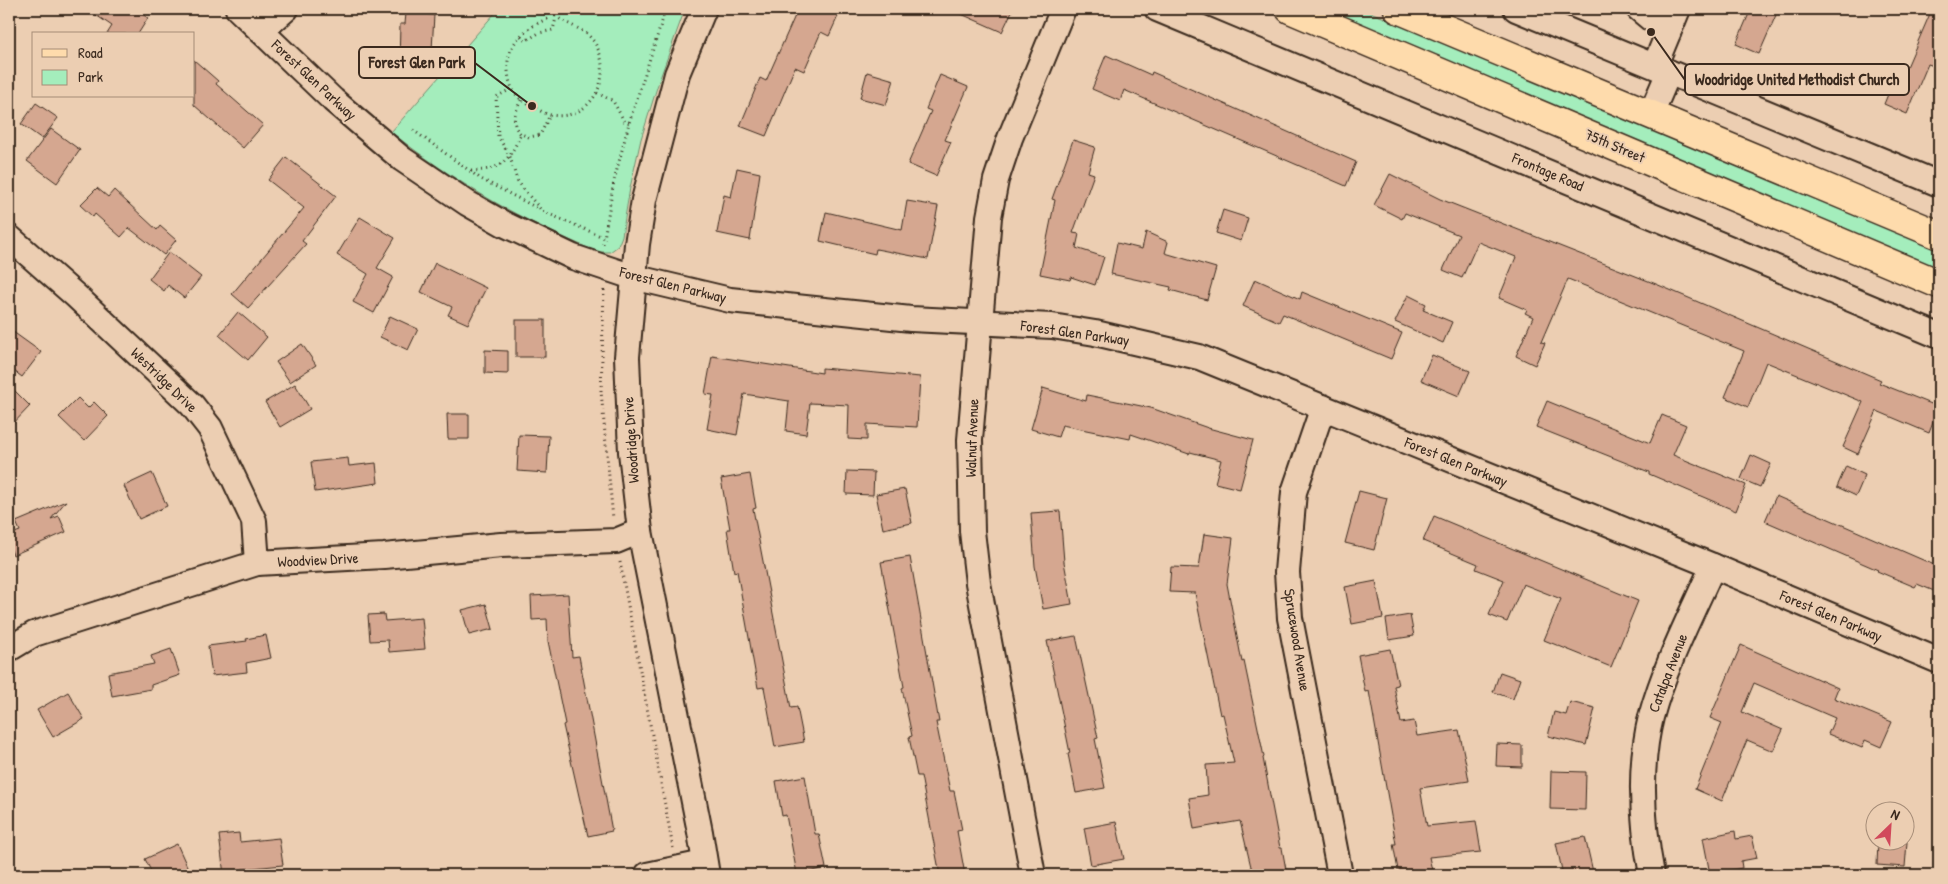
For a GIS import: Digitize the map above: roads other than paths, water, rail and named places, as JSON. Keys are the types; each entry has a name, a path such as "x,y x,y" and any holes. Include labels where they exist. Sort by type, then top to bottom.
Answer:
{"main road":[{"name":"75th Street","path":"1290,9 1939,284"},
{"path":"1398,9 1939,235"}],"street":[{"name":"Forest Glen Parkway","path":"238,9 333,100 384,144 466,202 541,243 573,257 634,277 730,300 911,319 1052,326 1140,342 1199,357 1713,566 1939,661"},
{"path":"254,9 261,31"},
{"name":"Forest Glen Parkway","path":"261,31 286,9"},
{"name":"Woodridge Drive","path":"704,9 676,74 662,123 644,200 634,277 628,348 628,409 634,494 640,531 700,832 705,869"},
{"name":"Walnut Avenue","path":"1033,875 987,634 972,531 970,440 989,217 996,180 1010,138 1064,9"},
{"name":"Frontage Road","path":"1157,9 1939,336"},
{"path":"1516,9 1939,184"},
{"path":"1639,9 1668,33"},
{"path":"1651,114 1668,33 1678,9"},
{"name":"Westridge Drive","path":"9,237 184,398 210,428 254,521 257,563"},
{"name":"Sprucewood Avenue","path":"1323,407 1294,492 1287,572 1290,618 1340,875"},
{"name":"Woodview Drive","path":"9,649 34,634 257,563 384,556 501,545 616,541 640,531"},
{"name":"Catalpa Avenue","path":"1652,875 1642,786 1644,756 1651,718 1662,682 1713,566"},
{"path":"647,875 705,869"}],"place":[{"name":"Woodridge United Methodist Church","path":"1651,32"},
{"name":"Forest Glen Park","path":"532,106"}]}
